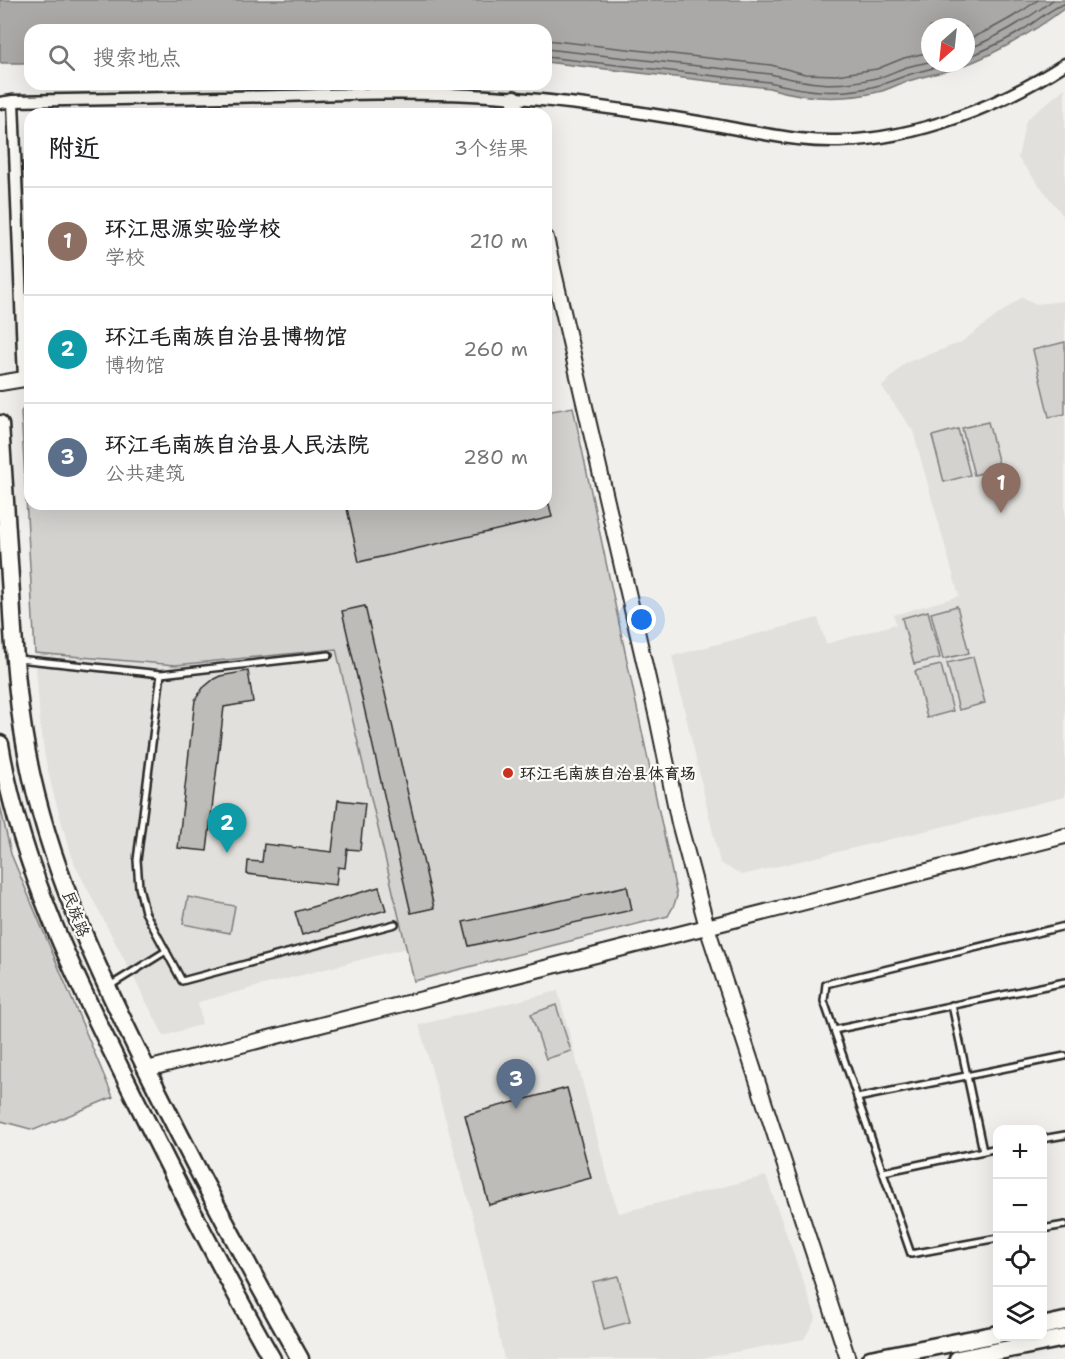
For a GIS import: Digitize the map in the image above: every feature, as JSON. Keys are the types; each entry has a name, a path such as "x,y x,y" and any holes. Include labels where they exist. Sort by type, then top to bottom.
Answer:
{"main road":[{"name":"民族路","path":"0,424 16,679 23,736 41,814 74,909 107,987 234,1238 300,1359"},
{"name":"民族路","path":"0,744 25,845 70,965 163,1156 272,1359"},
{"path":"1047,1325 1065,1321"},
{"path":"870,1359 993,1335"},
{"path":"958,1359 1065,1338"}],"street":[{"path":"0,103 387,93 469,95 615,108 801,140 848,141 896,134 956,118 1021,90 1065,64"},
{"path":"514,98 516,108"},
{"path":"13,101 24,319"},
{"path":"552,289 658,722 679,823 707,926 848,1359"},
{"path":"0,383 24,379"},
{"path":"147,1069 1065,836"}],"lane":[{"path":"15,658 161,674 329,655"},
{"path":"161,674 137,860 139,887 145,912 182,981 395,924"},
{"path":"993,1239 911,1254 824,1001 826,984 1065,926"},
{"path":"107,987 166,951"},
{"path":"834,1029 1065,982"},
{"path":"952,1005 983,1152"},
{"path":"857,1098 1065,1056"},
{"path":"1047,1138 1065,1135"},
{"path":"883,1172 993,1150"},
{"path":"1047,1228 1065,1225"}],"shaded area":[{"path":"1065,88 1065,218 1018,158 1026,120"},
{"path":"1022,297 1036,304 1065,301 1065,797 742,875 720,863 672,656 818,618 826,644 896,624 894,615 959,596 913,431 882,387 905,363 960,343"},
{"path":"1065,342 1065,414 1049,417 1033,350"},
{"name":"环江毛南族自治县体育场","path":"24,407 24,464 21,412"},
{"name":"环江毛南族自治县体育场","path":"573,407 677,896 674,905 668,916 414,981 336,649 176,665 35,653 27,510 552,510 552,411"},
{"path":"988,422 1000,468 974,475 962,428"},
{"path":"958,429 970,475 944,482 932,436"},
{"path":"957,606 969,653 943,659 931,613"},
{"path":"928,611 940,658 914,664 902,618"},
{"path":"336,649 406,948 198,1002 202,1024 164,1036 75,865 45,758 35,653 176,665"},
{"path":"973,657 985,703 959,710 947,663"},
{"path":"941,665 953,711 927,718 915,671"},
{"path":"0,805 11,854 113,1097 34,1130 1,1121 0,1123"},
{"path":"188,897 235,906 230,933 183,924"},
{"path":"558,991 619,1213 766,1176 816,1318 804,1339 698,1359 504,1359 476,1228 419,1025"},
{"path":"556,1005 571,1051 546,1059 531,1014"},
{"path":"618,1276 630,1322 604,1329 592,1282"}],"water":[{"path":"0,0 1065,0 1065,8 1040,26 975,60 975,18 921,18 921,72 943,72 908,81 882,91 839,97 797,95 769,88 552,63 552,24 24,24 24,63 0,63"}],"building":[{"path":"347,510 550,510 552,517 359,562"},
{"path":"365,606 434,908 411,913 342,611"},
{"path":"248,671 253,702 224,707 207,851 178,848 195,700 203,688 214,679"},
{"path":"338,800 365,803 360,850 347,849 345,868 338,867 336,885 247,874 248,861 262,862 264,844 332,852"},
{"path":"627,886 632,910 469,946 463,922"},
{"path":"379,887 386,910 302,935 295,912"},
{"path":"567,1088 591,1178 489,1205 465,1115"}],"place":[{"name":"环江思源实验学校","path":"1001,513"},
{"name":"环江毛南族自治县体育场","path":"508,773"},
{"name":"环江毛南族自治县博物馆","path":"227,853"},
{"name":"环江毛南族自治县人民法院","path":"516,1109"}]}
